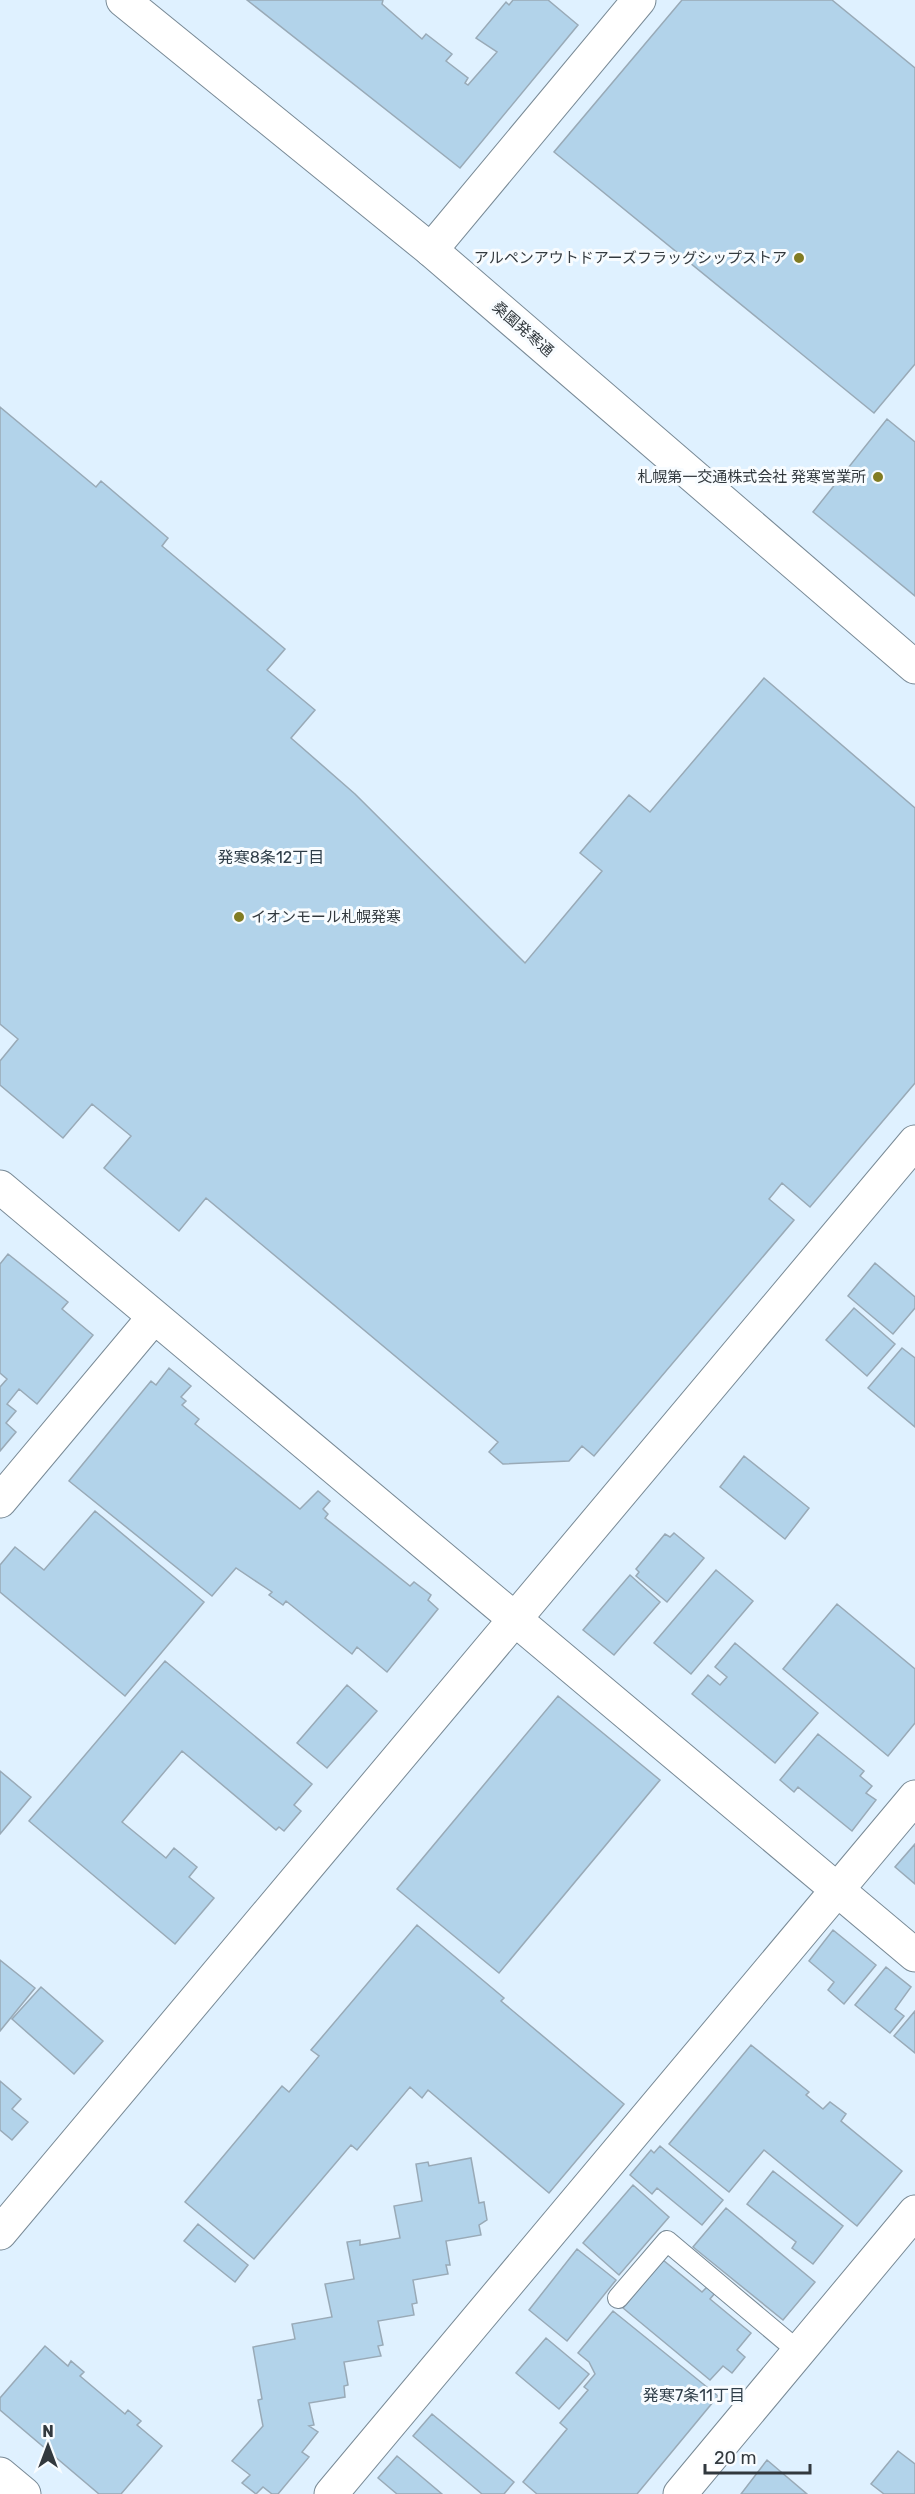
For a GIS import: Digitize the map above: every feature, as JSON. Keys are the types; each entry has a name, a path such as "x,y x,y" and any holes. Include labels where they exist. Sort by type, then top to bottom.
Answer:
{"street":[{"name":"桑園発寒通","path":"123,0 431,250 915,668"},
{"path":"431,250 639,0"},
{"path":"0,2233 516,1621 915,1142"},
{"path":"0,1187 915,1955"},
{"path":"0,1501 154,1317"},
{"path":"331,2494 915,1797"},
{"path":"680,2494 915,2212"},
{"path":"0,2474 24,2494"}],"lane":[{"path":"618,2298 667,2241 798,2351"}],"building":[{"path":"247,0 383,0 382,4 422,39 426,34 452,54 446,61 468,78 465,83 468,85 497,52 476,38 506,2 509,5 513,0 548,0 578,25 460,168"},
{"name":"アルペンアウトドアーズフラッグシップストア","path":"682,0 832,0 915,68 915,364 874,413 554,152"},
{"name":"イオンモール札幌発寒","path":"0,407 96,487 101,481 168,538 162,546 285,649 267,670 315,710 291,738 355,794 525,963 602,871 580,853 629,795 650,812 764,678 915,808 915,1083 810,1207 782,1183 769,1199 794,1220 594,1456 582,1446 569,1461 503,1464 489,1452 498,1442 206,1198 179,1231 104,1168 131,1136 92,1104 63,1138 0,1085 0,1061 18,1039 0,1024"},
{"name":"札幌第一交通株式会社 発寒営業所","path":"887,419 915,442 915,596 813,512"},
{"path":"8,1254 68,1302 62,1309 93,1335 37,1404 19,1389 7,1404 16,1411 6,1423 16,1432 0,1451 0,1387 7,1379 0,1373 0,1264"},
{"path":"875,1263 915,1297 915,1308 893,1334 848,1296"},
{"path":"854,1308 895,1344 867,1376 826,1340"},
{"path":"902,1348 915,1358 915,1427 868,1388"},
{"path":"169,1368 191,1386 181,1397 186,1401 182,1405 199,1419 195,1424 300,1509 318,1491 330,1501 323,1509 328,1514 325,1518 410,1586 414,1582 431,1595 428,1600 438,1609 387,1672 357,1647 352,1654 286,1601 283,1605 269,1595 272,1592 236,1568 212,1596 69,1481 151,1381 156,1385"},
{"path":"744,1456 809,1508 785,1539 720,1487"},
{"path":"95,1511 204,1602 125,1696 0,1592 0,1565 15,1547 44,1570"},
{"path":"674,1533 704,1558 667,1602 636,1576 639,1572 636,1569 665,1534 670,1537"},
{"path":"716,1570 753,1601 691,1674 654,1643"},
{"path":"630,1575 660,1602 614,1655 583,1630"},
{"path":"837,1604 915,1669 915,1723 888,1756 783,1669"},
{"path":"735,1643 818,1713 775,1763 692,1694 708,1675 720,1685 727,1677 715,1667"},
{"path":"165,1661 312,1784 294,1805 301,1811 284,1831 279,1827 276,1830 182,1751 122,1822 166,1858 174,1848 197,1867 189,1877 214,1898 175,1944 29,1821"},
{"path":"347,1685 377,1711 327,1768 297,1743"},
{"path":"558,1696 660,1780 499,1973 397,1889"},
{"path":"818,1734 864,1771 860,1776 872,1786 866,1793 876,1800 852,1831 798,1787 794,1792 780,1780"},
{"path":"0,1771 31,1797 0,1834"},
{"path":"915,1844 915,1884 895,1867"},
{"path":"417,1925 504,1998 501,2001 624,2104 549,2193 428,2090 422,2098 410,2087 357,2150 351,2145 254,2259 185,2202 282,2086 289,2092 319,2056 311,2050"},
{"path":"833,1930 876,1965 844,2004 828,1990 834,1982 809,1961"},
{"path":"0,1960 35,1988 0,2031"},
{"path":"886,1967 911,1987 895,2009 904,2016 890,2033 855,2005"},
{"path":"41,1987 103,2041 74,2074 12,2019"},
{"path":"915,2011 915,2053 894,2036"},
{"path":"751,2045 809,2092 806,2095 823,2109 830,2102 846,2114 841,2121 902,2171 857,2226 764,2150 729,2192 669,2144"},
{"path":"0,2081 21,2099 12,2109 28,2122 12,2140 0,2130"},
{"path":"660,2146 723,2200 702,2225 657,2188 652,2194 630,2175 651,2150 654,2153"},
{"path":"471,2158 479,2203 484,2202 487,2220 479,2225 481,2235 446,2241 450,2265 446,2265 448,2274 413,2280 417,2303 412,2304 414,2315 378,2321 383,2345 378,2346 381,2356 344,2362 348,2385 344,2386 345,2397 309,2403 314,2425 309,2426 318,2432 302,2452 309,2457 278,2494 272,2494 263,2487 256,2494 242,2483 250,2475 232,2461 263,2426 258,2400 262,2399 253,2347 295,2339 292,2324 332,2317 325,2284 354,2279 347,2242 360,2240 360,2245 400,2238 394,2206 422,2201 416,2164 428,2162 429,2166"},
{"path":"773,2171 843,2226 813,2264 792,2248 796,2242 747,2204"},
{"path":"633,2185 669,2217 619,2275 583,2243"},
{"path":"726,2208 815,2282 783,2320 693,2247"},
{"path":"198,2224 248,2265 235,2282 184,2241"},
{"path":"577,2249 616,2280 567,2341 529,2310"},
{"path":"663,2260 702,2292 708,2286 715,2293 710,2299 751,2333 737,2350 745,2357 732,2373 723,2366 710,2380 623,2308"},
{"path":"613,2311 718,2396 637,2494 537,2494 523,2482 567,2429 560,2423 588,2390 584,2387 595,2374 589,2362 578,2353"},
{"path":"546,2338 589,2374 559,2409 516,2373"},
{"path":"45,2346 68,2366 71,2361 84,2372 80,2376 125,2414 128,2410 141,2421 137,2425 162,2446 121,2494 99,2494 0,2410 0,2398"},
{"path":"432,2414 514,2482 504,2494 482,2494 413,2436"},
{"path":"898,2451 915,2464 915,2494 884,2494 871,2484"},
{"path":"397,2456 442,2494 397,2494 378,2478"},
{"path":"767,2460 807,2494 741,2494"}],"place":[{"name":"アルペンアウトドアーズフラッグシップストア","path":"799,258"},
{"name":"札幌第一交通株式会社 発寒営業所","path":"878,477"},
{"name":"イオンモール札幌発寒","path":"239,917"}],"district":[{"name":"発寒8条12丁目","path":"271,857"},
{"name":"発寒7条11丁目","path":"694,2395"}]}
